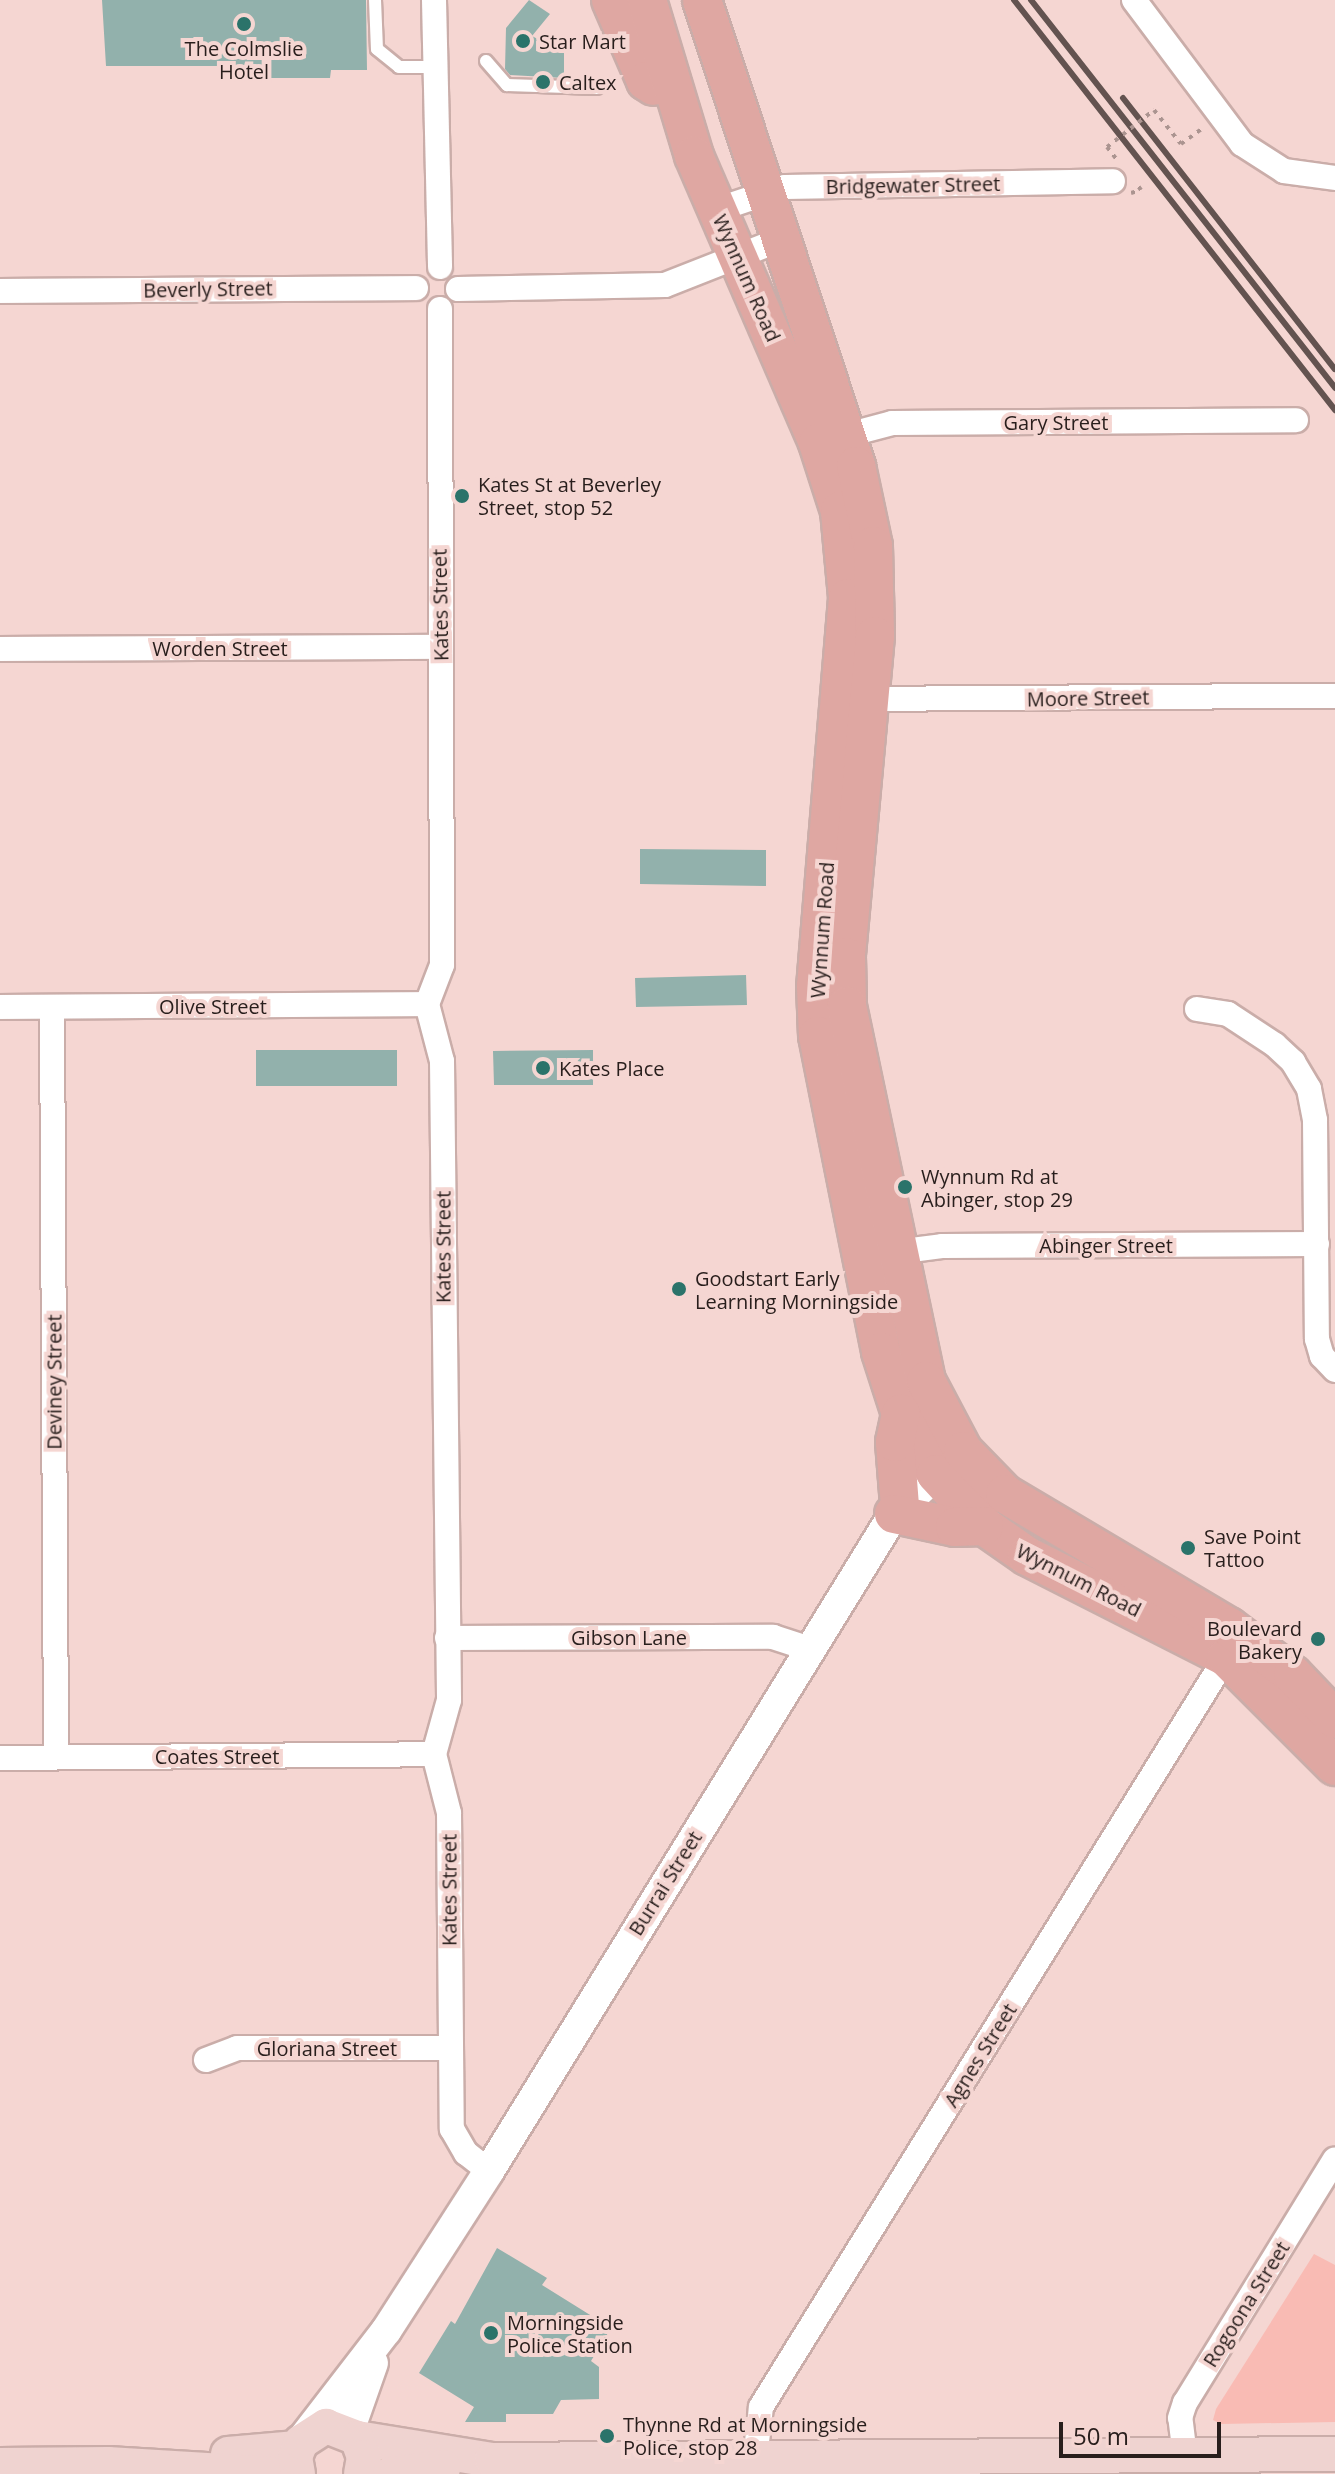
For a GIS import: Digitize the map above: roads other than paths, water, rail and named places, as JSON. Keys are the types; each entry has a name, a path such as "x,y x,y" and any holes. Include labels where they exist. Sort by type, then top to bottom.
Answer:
{"main road":[{"path":"611,0 646,81 675,102"},
{"name":"Wynnum Road","path":"647,0 675,102 716,210 832,439"},
{"name":"Wynnum Road","path":"702,0 782,239 832,439 834,486 847,556 855,699 847,1006 896,1252 926,1381 950,1462 984,1526 1027,1556 1226,1657 1335,1766"},
{"name":"Wynnum Road","path":"855,699 816,986 818,1036 881,1352 901,1414 950,1462 1229,1627 1324,1707"},
{"path":"901,1414 895,1442 897,1510 955,1527 984,1526"},
{"path":"1324,1707 1309,1705 1314,1721 1335,1744"},
{"path":"1,2468 300,2452 326,2426 353,2435 492,2460 668,2467 755,2459 986,2466 1185,2456 1335,2454"},
{"path":"353,2435 364,2457 361,2474"},
{"path":"390,2474 492,2460"},
{"path":"108,2464 273,2474"}],"street":[{"path":"434,0 440,267"},
{"path":"1134,0 1242,144 1284,171 1335,178"},
{"name":"Bridgewater Street","path":"716,210 785,187 1113,181"},
{"path":"458,289 665,285 782,239"},
{"path":"440,267 455,277 458,289 455,300 440,309 426,306 416,288 421,275 440,267"},
{"name":"Beverly Street","path":"0,291 416,288"},
{"name":"Kates Street","path":"440,309 442,965 427,1004 442,1061 448,1713 434,1754 449,1813 450,2048 455,2140 489,2171"},
{"name":"Gary Street","path":"832,439 892,423 1296,420"},
{"name":"Worden Street","path":"0,649 440,647"},
{"name":"Moore Street","path":"855,699 1335,696"},
{"name":"Olive Street","path":"0,1007 427,1004"},
{"name":"Deviney Street","path":"52,1007 56,1757"},
{"path":"1197,1009 1228,1014 1275,1045 1293,1062 1309,1089 1315,1120 1317,1339 1322,1356 1335,1370"},
{"name":"Abinger Street","path":"896,1252 942,1246 1317,1244"},
{"name":"Burrai Street","path":"300,2452 386,2331 489,2171 897,1510 950,1462"},
{"name":"Gibson Lane","path":"447,1638 773,1637 809,1649"},
{"name":"Agnes Street","path":"755,2459 761,2407 1226,1657"},
{"name":"Coates Street","path":"0,1758 434,1754"},
{"name":"Gloriana Street","path":"206,2060 237,2048 450,2048"},
{"name":"Rogoona Street","path":"1185,2456 1180,2418 1185,2403 1335,2159"},
{"name":"Burrai Street","path":"353,2435 386,2331"}],"lane":[{"path":"375,0 377,49 399,67 434,67"},
{"path":"486,61 507,85 597,88"}],"railway":[{"path":"1014,0 1335,410"},
{"path":"1031,0 1335,388"},
{"path":"1123,98 1335,369"}],"place":[{"name":"The Colmslie Hotel","path":"244,24"},
{"name":"Star Mart","path":"523,41"},
{"name":"Caltex","path":"543,82"},
{"name":"Kates St at Beverley Street, stop 52","path":"462,496"},
{"name":"Kates Place","path":"543,1068"},
{"name":"Wynnum Rd at Abinger, stop 29","path":"905,1187"},
{"name":"Goodstart Early Learning Morningside","path":"679,1289"},
{"name":"Save Point Tattoo","path":"1188,1548"},
{"name":"Boulevard Bakery","path":"1318,1639"},
{"name":"Morningside Police Station","path":"491,2333"},
{"name":"Thynne Rd at Morningside Police, stop 28","path":"607,2436"}]}
